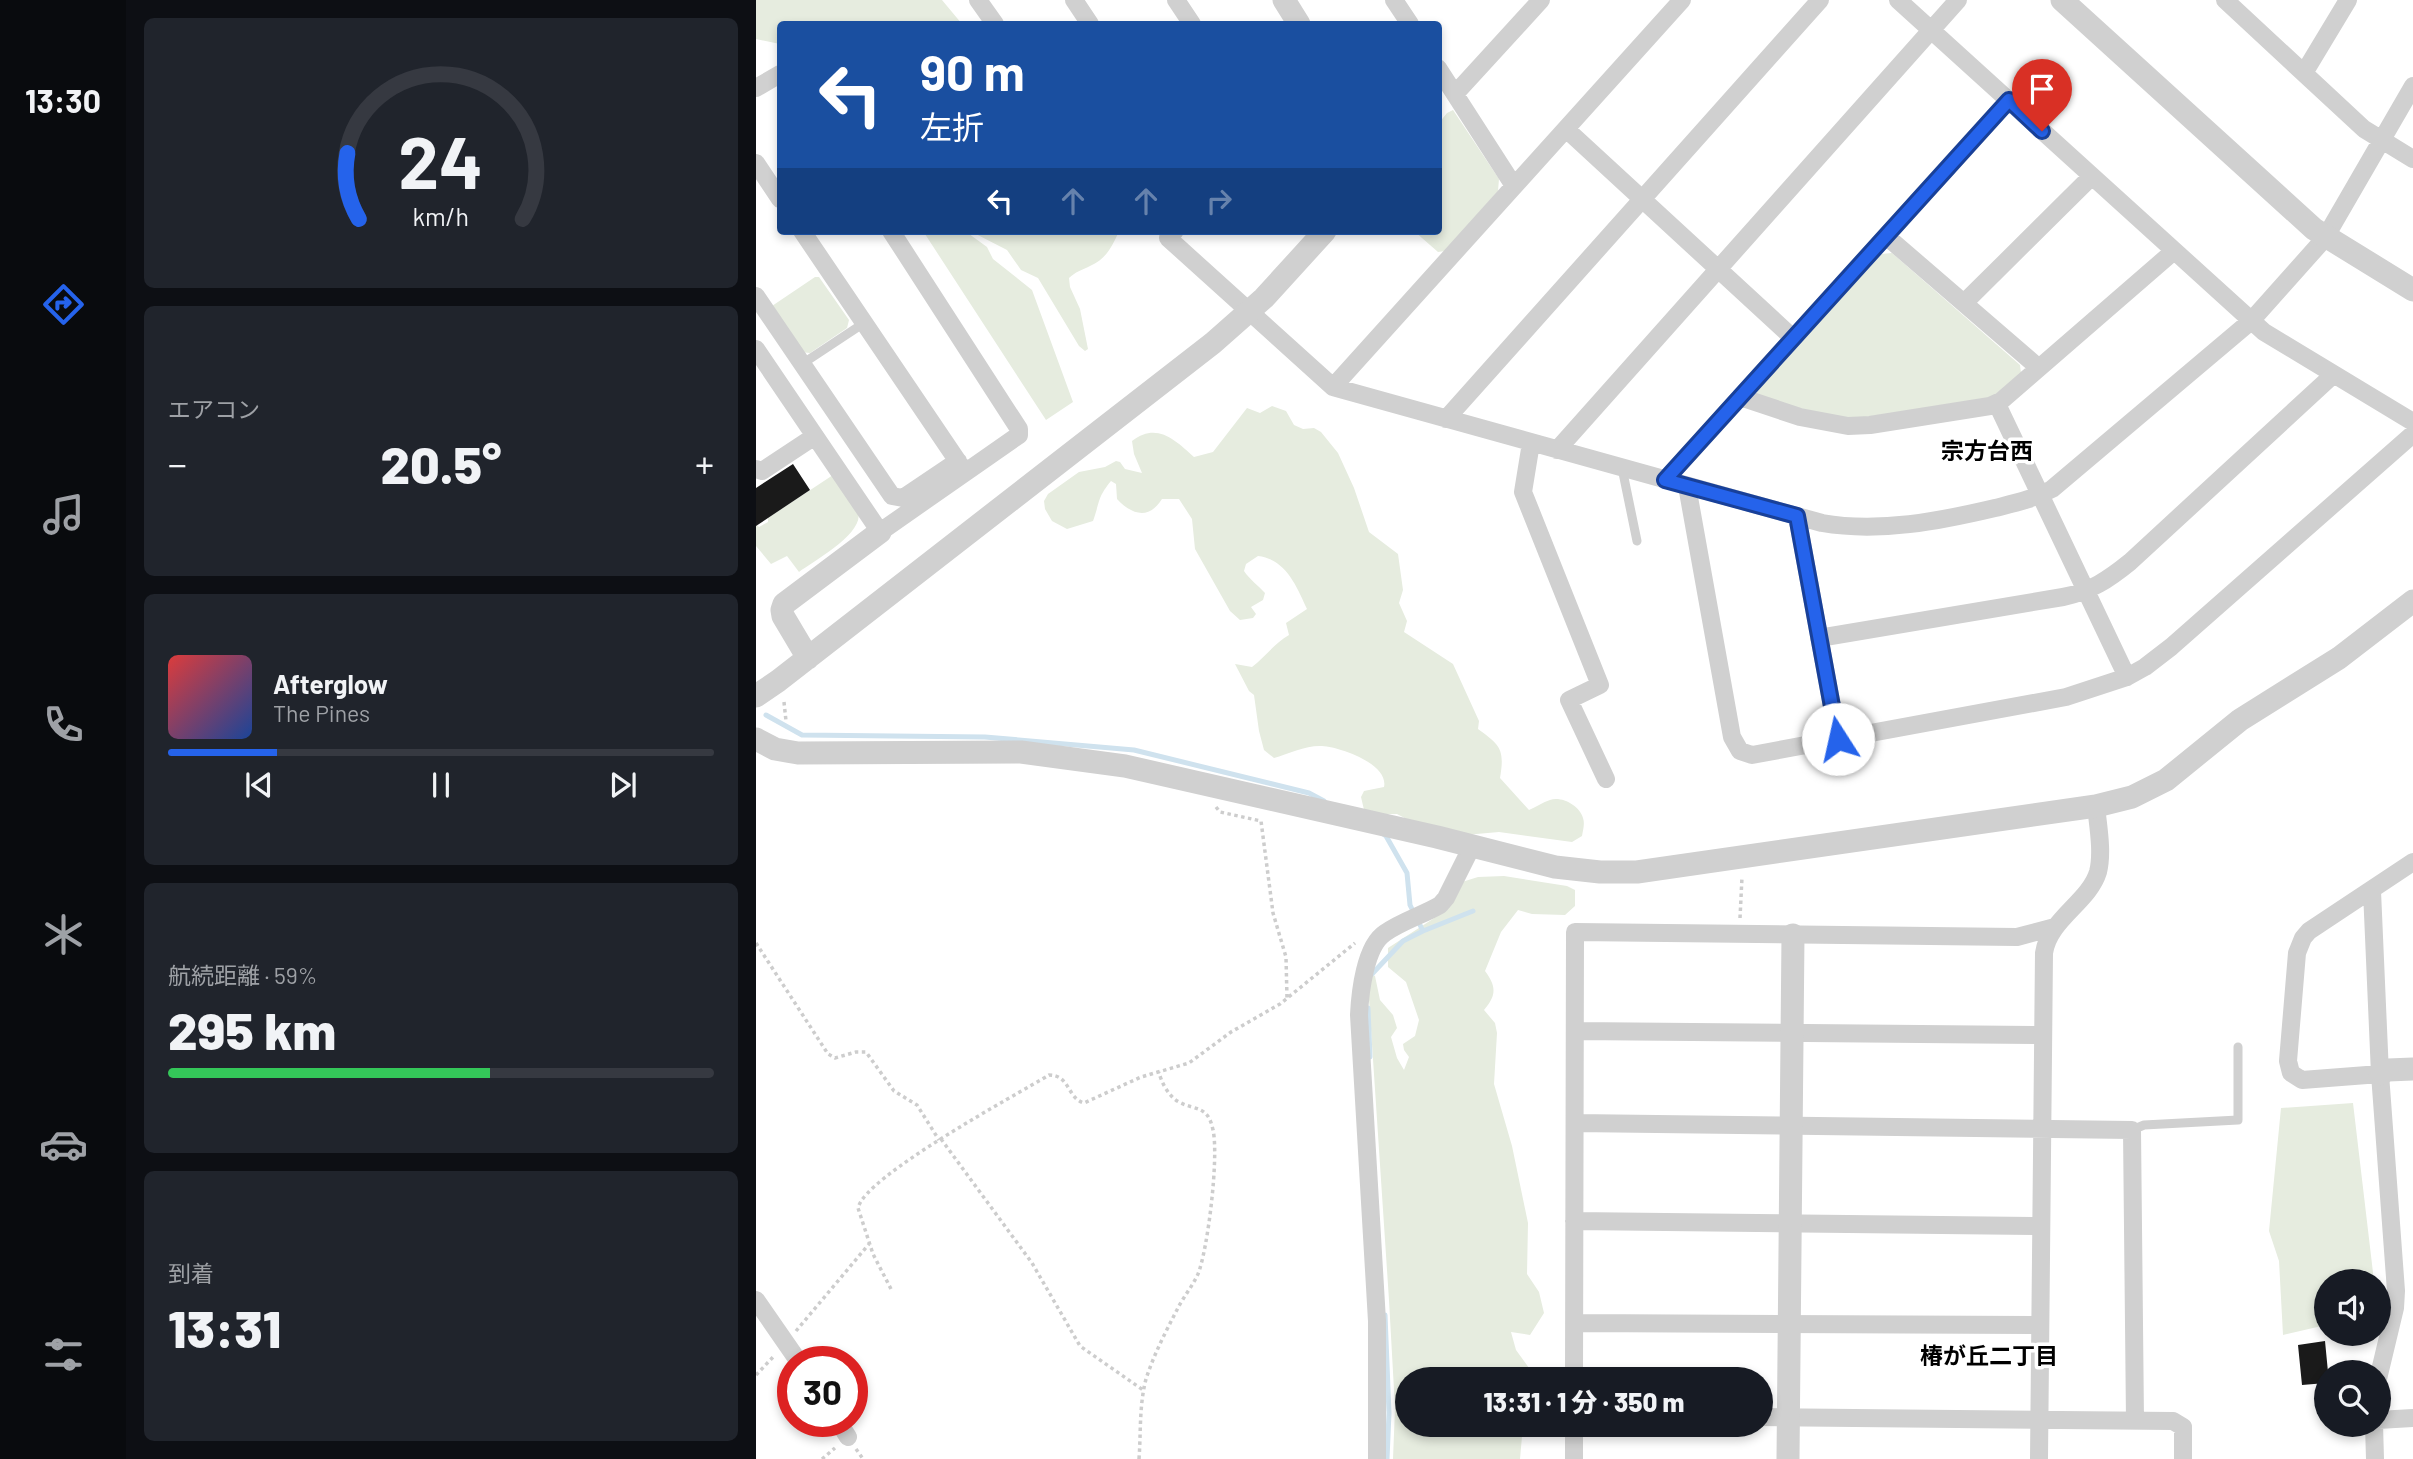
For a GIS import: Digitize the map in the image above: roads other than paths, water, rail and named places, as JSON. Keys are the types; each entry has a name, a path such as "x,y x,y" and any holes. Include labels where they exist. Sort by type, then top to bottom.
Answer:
{"street":[{"path":"978,0 993,21"},
{"path":"1074,0 1088,21"},
{"path":"1176,0 1190,21"},
{"path":"1283,0 1297,21"},
{"path":"1455,94 1541,0"},
{"path":"1333,387 1682,0"},
{"path":"1446,419 1820,0"},
{"path":"1898,0 2270,337 2413,422"},
{"path":"1557,450 1958,0"},
{"path":"2062,0 2325,238 2413,290"},
{"path":"2304,74 2348,0"},
{"path":"1397,1 1408,21"},
{"path":"2227,1 2364,129 2413,159"},
{"path":"1442,74 1514,186"},
{"path":"756,88 777,76"},
{"path":"1171,235 1168,238 1333,387 1838,526 1906,524 1966,515 2040,496 2052,489 2251,321 2325,238 2413,86"},
{"path":"1665,480 2009,100"},
{"path":"1566,129 1793,338"},
{"path":"756,163 777,194"},
{"path":"1964,303 2092,176"},
{"path":"805,235 962,466"},
{"path":"756,296 892,496 903,498 1019,435 1019,429 894,235"},
{"path":"756,695 808,658 1249,312 1321,235"},
{"path":"1886,236 2039,368"},
{"path":"1740,397 1800,417 1848,426 1870,425 1997,404 2174,251"},
{"path":"756,349 880,532"},
{"path":"1819,638 2086,592 2130,562 2333,375"},
{"path":"1997,404 2127,677"},
{"path":"1687,486 1732,737 1740,751 1752,755 2066,697 2127,677 2171,647 2413,434"},
{"path":"758,471 815,436"},
{"path":"1531,443 1523,492 1600,685 1569,700 1606,779"},
{"path":"808,658 783,615 784,604 962,466"},
{"path":"1797,516 1838,739"},
{"path":"756,739 775,749 811,754 1021,752 1125,765 1537,863 1577,870 1637,872 2096,806 2132,797 2166,780 2232,725 2339,658 2413,601"},
{"path":"2039,1459 2044,953 2045,943 2097,873 2100,857 2096,806"},
{"path":"1377,1459 1377,1321 1359,1015 1361,979 1381,936 1440,905 1446,898 1472,846"},
{"path":"2413,862 2302,938 2297,953 2288,1061 2291,1073 2302,1080 2413,1069"},
{"path":"2372,891 2380,1074 2404,1307 2385,1360"},
{"path":"1574,1367 1575,932 2017,937 2055,928"},
{"path":"1788,1459 1793,935"},
{"path":"1575,1031 2043,1035"},
{"path":"1574,1123 2132,1130 2134,1420"},
{"path":"1574,1221 2041,1226"},
{"path":"756,1300 787,1346"},
{"path":"1574,1323 2040,1325"},
{"path":"1773,1417 2173,1420 2183,1427 2183,1459"},
{"path":"2391,1419 2413,1418"},
{"path":"1574,1437 1574,1459"},
{"path":"2374,1437 2375,1459"}],"lane":[{"path":"802,364 864,323"},
{"path":"1622,468 1637,541"},
{"path":"2132,1130 2144,1125 2238,1120 2238,1047"}],"waterway":[{"path":"766,715 802,735 985,737 1134,750 1309,793 1324,801"},
{"path":"1382,833 1407,873 1410,905 1423,931 1473,911"},
{"path":"1372,974 1403,941 1423,931"},
{"path":"1368,1008 1370,1057"},
{"path":"1385,1315 1389,1413 1387,1459"}],"district":[{"name":"宗方台西","path":"1987,450"},
{"name":"椿が丘二丁目","path":"1989,1355"}]}
